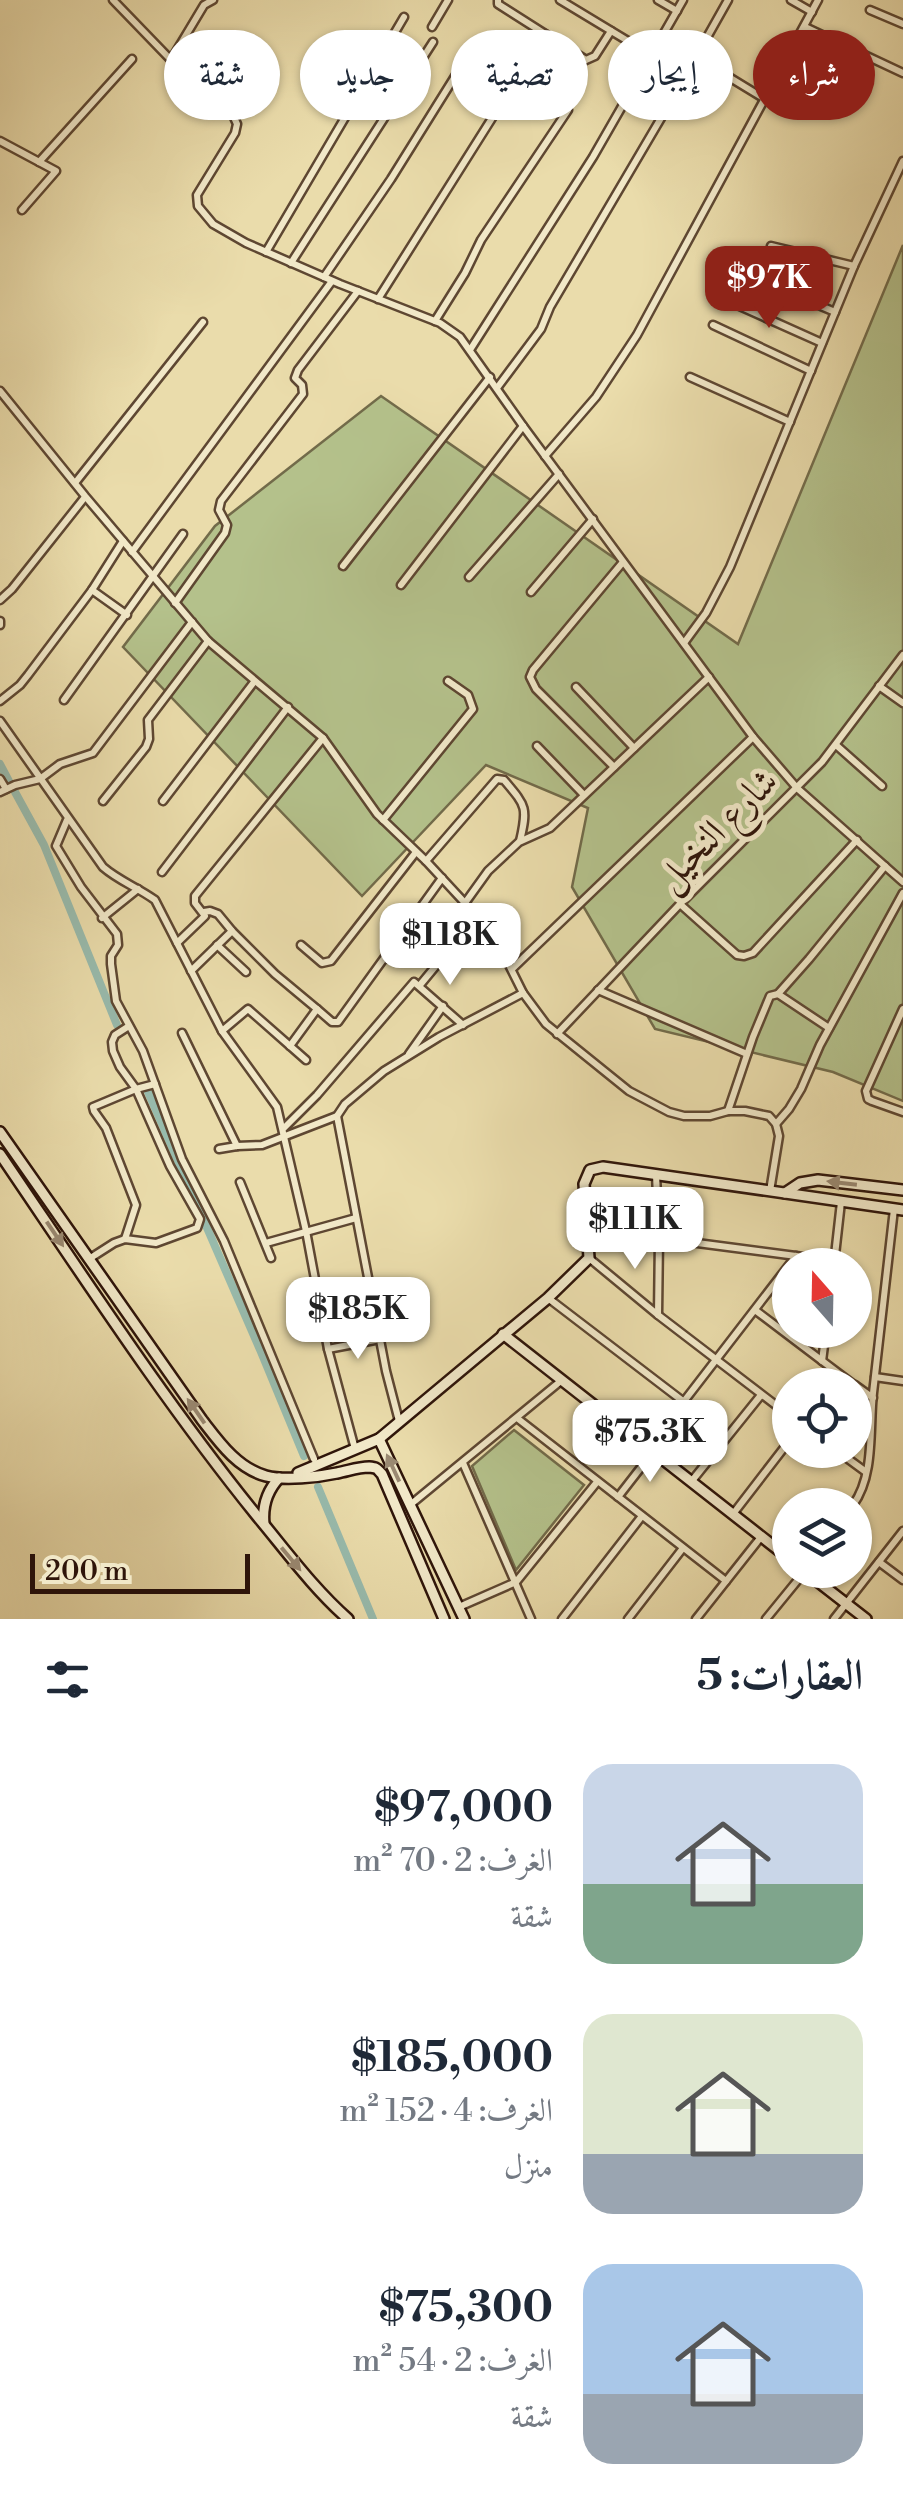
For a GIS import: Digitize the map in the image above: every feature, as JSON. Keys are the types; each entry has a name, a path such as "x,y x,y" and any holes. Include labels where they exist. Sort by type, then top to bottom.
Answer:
{"main road":[{"path":"0,1132 219,1442 246,1467 266,1476 284,1477 360,1468 376,1469 382,1474 440,1616"},
{"path":"0,1154 208,1456 310,1582 348,1619"},
{"path":"264,1524 264,1504 272,1485 379,1439 548,1298 589,1258 584,1184 594,1168 898,1209"},
{"path":"785,1193 800,1183 818,1180 903,1190"},
{"path":"504,1334 772,1545"},
{"path":"379,1439 464,1619"},
{"path":"827,1588 866,1619"}],"street":[{"path":"113,0 164,53"},
{"path":"189,30 204,6 214,0"},
{"path":"432,27 448,0"},
{"path":"498,0 498,4 539,30"},
{"path":"560,0 610,30"},
{"path":"658,0 677,11"},
{"path":"666,30 683,0"},
{"path":"496,388 542,329 550,307 728,0"},
{"path":"791,0 812,12"},
{"path":"802,30 818,0"},
{"path":"870,10 903,24"},
{"path":"266,252 404,17"},
{"path":"804,27 903,73"},
{"path":"588,59 595,56 608,33"},
{"path":"291,263 433,42"},
{"path":"39,162 132,59"},
{"path":"132,552 328,279 451,83"},
{"path":"235,120 236,133 196,195 198,206 212,224 291,263 435,321 460,337 753,737 796,788 903,882"},
{"path":"378,299 491,120"},
{"path":"435,321 481,240 561,120"},
{"path":"470,350 615,120"},
{"path":"546,456 585,412 627,351 753,120"},
{"path":"0,141 54,169 55,173 22,210"},
{"path":"684,644 706,614 730,567 854,266 903,161"},
{"path":"771,246 854,266"},
{"path":"740,272 835,312"},
{"path":"175,603 226,534 227,525 219,510 221,501 303,394 302,385 294,378 298,370 358,291"},
{"path":"726,300 822,343"},
{"path":"75,483 203,322"},
{"path":"713,324 811,370"},
{"path":"690,377 790,422"},
{"path":"343,566 490,378"},
{"path":"0,391 208,641 323,738 367,802 477,916 537,1013 557,1034 629,1091 658,1108 684,1116 728,1112 761,1112 769,1116 779,1136 770,1191"},
{"path":"401,585 523,426"},
{"path":"469,577 559,474"},
{"path":"0,600 85,496"},
{"path":"530,592 594,519"},
{"path":"64,700 183,534"},
{"path":"0,701 20,685 92,590 123,541"},
{"path":"614,766 536,690 530,677 624,562"},
{"path":"92,590 127,615"},
{"path":"0,779 3,791 40,780 60,764 92,753 192,622"},
{"path":"103,801 146,747 148,720 208,641"},
{"name":"شارع النخيل","path":"557,1034 836,745 903,656"},
{"path":"466,904 488,871 520,842 550,828 708,677"},
{"path":"383,820 472,709 468,695 448,681"},
{"path":"164,801 254,682"},
{"path":"879,686 903,703"},
{"path":"576,687 634,748"},
{"path":"162,872 288,707"},
{"path":"0,721 103,867 120,882 139,888 154,900 222,1031 277,1106 328,1349 356,1450"},
{"path":"512,970 753,737"},
{"path":"177,943 204,918 195,896 323,738"},
{"path":"836,745 882,786"},
{"path":"538,746 584,795"},
{"path":"426,861 497,779 504,780 521,800 526,815 520,842"},
{"path":"67,819 56,846 102,918 117,934 118,944 111,956 116,1000 143,1051 182,1158 224,1241 314,1459"},
{"path":"680,904 738,955 744,956 752,953 857,840"},
{"path":"301,944 322,962 331,961 416,852"},
{"path":"728,1112 770,996 778,994 885,866"},
{"path":"204,912 218,914 275,974 332,1022 338,1022 442,878"},
{"path":"102,918 139,888"},
{"path":"776,1124 801,1089 829,1028 903,893"},
{"path":"420,986 477,916"},
{"path":"191,971 232,931"},
{"path":"217,945 246,972"},
{"path":"284,1133 414,982 464,1025"},
{"path":"598,990 747,1054"},
{"path":"398,1421 337,1116 361,1089 406,1058 524,993"},
{"path":"778,994 829,1028"},
{"path":"406,1058 443,1006"},
{"path":"222,1031 248,1009 306,1060"},
{"path":"903,1009 900,1027 866,1094 872,1101 903,1112"},
{"path":"290,1046 317,1010"},
{"path":"89,1259 125,1240 165,1242 197,1228 200,1220 170,1166 136,1089 120,1067 112,1042 115,1035 129,1026"},
{"path":"182,1033 237,1146"},
{"path":"125,1240 136,1205 94,1107 155,1084"},
{"path":"218,1150 262,1145 284,1133 337,1116"},
{"path":"656,1174 658,1315"},
{"path":"240,1182 272,1258"},
{"path":"836,1248 841,1200"},
{"path":"872,1398 898,1209"},
{"path":"266,1243 356,1218"},
{"path":"659,1238 772,1253"},
{"path":"589,1258 772,1403"},
{"path":"618,1497 684,1402 772,1288"},
{"path":"548,1298 684,1402"},
{"path":"755,1310 830,1368"},
{"path":"328,1349 380,1340"},
{"path":"822,1362 824,1348"},
{"path":"875,1377 903,1380"},
{"path":"410,1505 562,1380"},
{"path":"692,1482 761,1395"},
{"path":"517,1418 726,1581"},
{"path":"463,1462 531,1619"},
{"path":"733,1514 772,1463"},
{"path":"861,1468 867,1472"},
{"path":"862,1488 867,1468"},
{"path":"459,1607 516,1582 597,1482"},
{"path":"562,1619 642,1516"},
{"path":"834,1619 903,1531"},
{"path":"696,1619 762,1537"},
{"path":"628,1619 683,1548"},
{"path":"879,1562 903,1580"},
{"path":"766,1619 791,1588"}],"green space":[{"path":"903,245 903,1101 833,1072 655,1029 572,887 588,808 486,765 362,896 123,647 215,526 381,396 738,644"},
{"path":"514,1430 584,1485 516,1570 472,1466"}],"waterway":[{"path":"0,764 9,781"},
{"path":"15,792 44,845 117,1025"},
{"path":"148,1092 304,1456"},
{"path":"318,1487 373,1619"}]}
